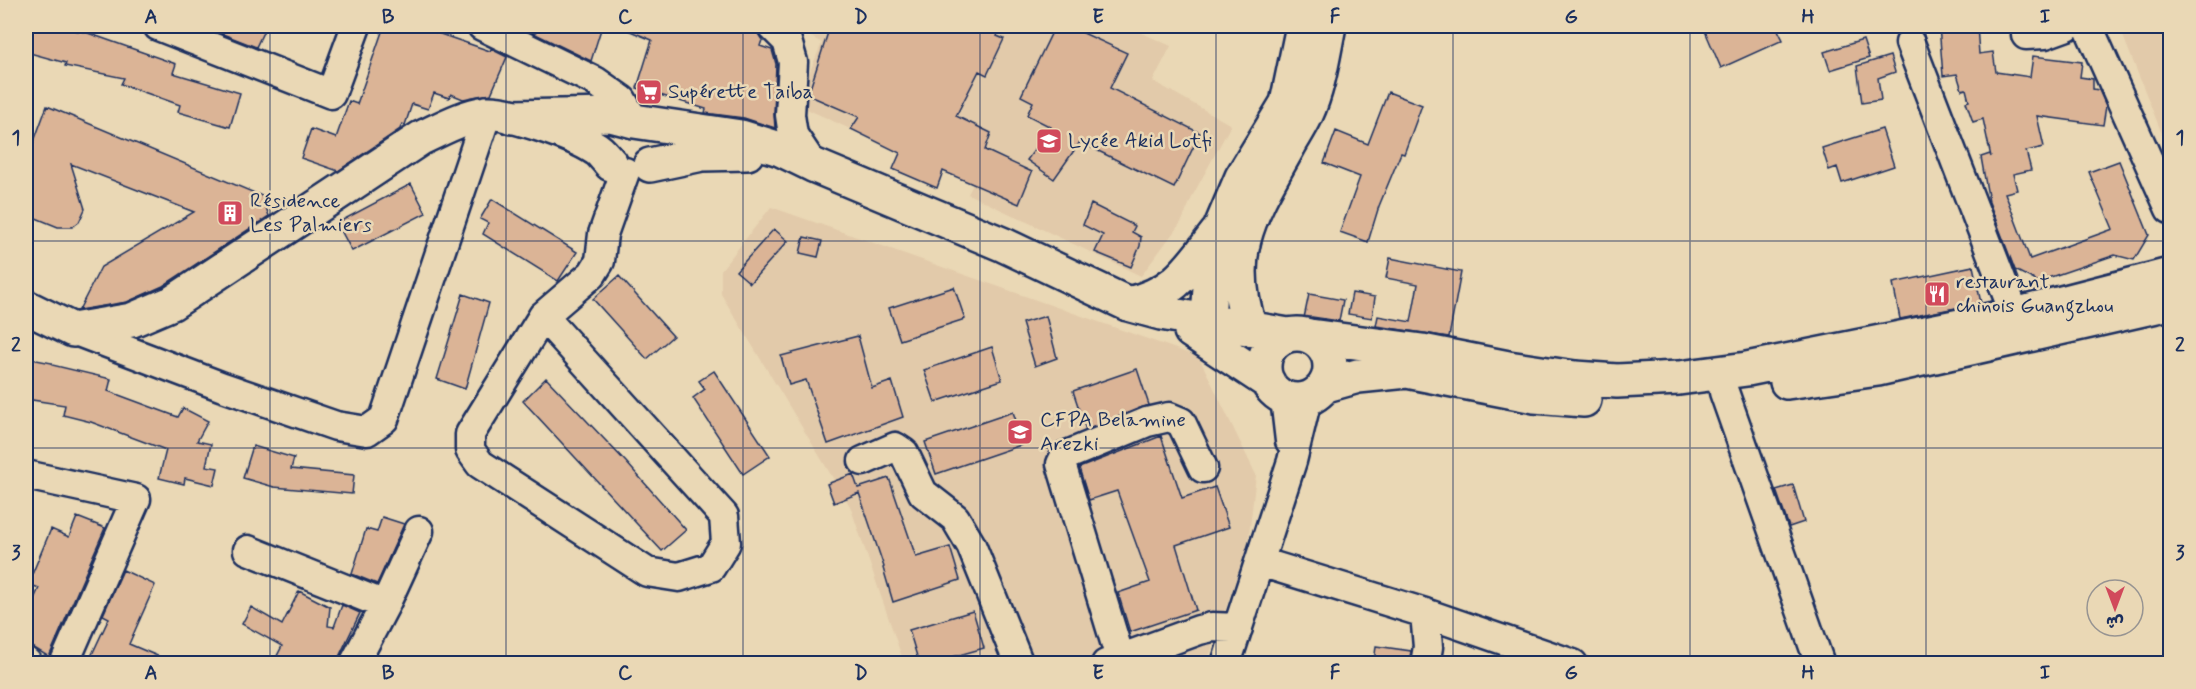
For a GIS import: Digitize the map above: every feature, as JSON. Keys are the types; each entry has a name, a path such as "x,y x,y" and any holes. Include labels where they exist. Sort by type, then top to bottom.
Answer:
{"main road":[{"path":"1209,332 1213,264 1220,230 1242,177 1287,104 1303,26"},
{"path":"1250,328 1239,279 1243,236 1254,208 1306,114 1320,71 1329,26"},
{"path":"499,115 561,132 596,148 628,167 702,154 731,153 813,165"},
{"path":"26,308 74,330 132,320 172,303 422,138 461,120 499,115 611,115 634,121 644,124 656,138 657,147 655,158 628,167"},
{"path":"628,167 605,147 606,138 618,124 634,121 741,137 780,149 1004,245 1128,304 1209,332 1296,391"},
{"path":"1128,304 1150,299 1168,289 1190,268 1220,230"},
{"path":"1209,332 1250,328 1422,351 1575,378 1617,381 1679,378 1747,369 2015,315 2170,275"},
{"path":"1296,391 1330,374 1331,363 1327,351 1320,342 1299,335 1278,340 1270,348 1265,359 1264,371 1296,391 1358,376 1407,371 1535,396 1593,401 1646,401 1878,369 2170,303"}],"street":[{"path":"158,26 331,94 356,26"},
{"path":"482,26 595,81 622,100 634,121"},
{"path":"772,26 787,41 793,62 790,115 793,135 813,165"},
{"path":"2026,35 2045,34 2067,26"},
{"path":"2088,26 2170,209"},
{"path":"1910,43 2015,315"},
{"path":"74,330 224,387 336,426 367,431 384,419 499,115"},
{"path":"543,316 724,516 726,543 711,567 680,577 647,572 480,464 470,450 470,434 543,316 592,274 600,261 603,234 628,167"},
{"path":"1226,663 1292,461 1296,391"},
{"path":"1724,392 1820,663"},
{"path":"1203,468 1181,422 1169,417 1147,422 1065,456 1061,464 1113,661 1198,630 1212,627 1238,628"},
{"path":"863,461 895,447 904,453 924,493 955,518 971,545 1018,663"},
{"path":"26,475 136,499 64,663"},
{"path":"359,662 419,531"},
{"path":"248,550 385,605"},
{"path":"1260,562 1425,613 1573,663"},
{"path":"1425,613 1428,647 1425,663"}],"shaded area":[{"name":"Lycée Akid Lotfi","path":"802,26 1126,26 1171,46 1153,81 1231,125 1193,195 1182,221 1141,276 968,194 973,184 944,171 937,188 893,169 900,152 796,104 822,43 799,30"},
{"path":"2119,26 2170,26 2170,154"},
{"name":"CFPA Belamine Arezki","path":"771,207 1199,357 1256,475 1248,544 1207,663 904,663 850,506 721,294 721,270"}],"building":[{"path":"26,26 49,26 85,32 176,64 173,73 240,93 230,127 178,112 180,105 121,84 124,78 65,66 66,63 26,52"},
{"path":"202,26 266,26 256,47"},
{"path":"384,26 417,26 490,51 491,49 507,57 491,94 463,99 451,94 449,98 434,93 428,109 412,104 405,125 402,124 400,129 338,171 301,158 311,129 336,138 349,101 357,104"},
{"path":"519,26 602,26 591,61"},
{"path":"618,26 734,26 757,32 762,40 760,46 772,50 776,64 775,128 744,118 705,113 706,109 637,88 652,40"},
{"path":"830,26 1002,26 997,36 1004,39 987,75 979,71 956,116 991,133 985,150 1032,172 1019,204 943,171 937,188 893,169 900,153 851,129 859,117 808,95"},
{"path":"1055,26 1068,26 1127,53 1110,88 1200,133 1174,188 1080,142 1054,179 1027,160 1051,127 1027,115 1033,102 1021,96"},
{"path":"1716,26 1776,26 1783,40 1721,68 1705,31"},
{"path":"1939,26 1977,26 1979,54 1993,52 1996,72 2030,77 2033,56 2082,62 2080,77 2093,79 2093,89 2099,90 2106,106 2103,125 2037,116 2044,147 2026,151 2031,170 2013,174 2017,190 2005,193 2030,259 2113,229 2089,172 2119,161 2149,235 2134,260 2115,255 2039,281 2040,283 2015,270 1989,202 1981,157 1990,154 1991,157 1983,119 1973,122 1966,102 1969,101 1966,89 1962,90 1957,74 1943,76"},
{"path":"1863,40 1869,58 1830,70 1824,52"},
{"path":"1890,56 1895,72 1878,78 1881,100 1862,103 1857,66"},
{"path":"1388,92 1422,105 1404,154 1401,153 1379,206 1368,242 1340,232 1360,177 1324,163 1336,131 1368,144"},
{"name":"Résidence Les Palmiers","path":"47,106 262,196 269,216 163,286 127,302 79,310 101,267 194,212 71,164 85,209 79,222 72,227 58,227 26,214 26,163"},
{"path":"1882,129 1894,166 1842,183 1837,167 1829,170 1822,148"},
{"path":"411,184 426,213 352,251 337,223"},
{"path":"492,199 577,252 558,281 483,234 488,223 480,219"},
{"path":"1091,204 1135,226 1132,232 1141,237 1140,246 1131,267 1095,252 1103,235 1083,225"},
{"path":"774,229 788,241 750,283 736,271"},
{"path":"804,237 822,241 818,257 800,253"},
{"path":"1390,258 1461,272 1449,337 1376,326 1378,316 1411,322 1418,284 1386,278"},
{"name":"restaurant chinois Guangzhou","path":"1973,266 1981,303 1900,319 1893,283"},
{"path":"619,276 673,336 647,359 593,299"},
{"path":"954,287 965,319 900,340 889,308"},
{"path":"1352,293 1375,297 1372,318 1348,314"},
{"path":"463,294 489,303 465,389 437,379"},
{"path":"1309,294 1343,300 1339,321 1304,318"},
{"path":"1046,316 1057,358 1035,366 1022,323"},
{"path":"858,336 872,388 892,381 903,417 828,444 806,380 789,385 781,356"},
{"path":"992,347 1002,380 935,402 924,370"},
{"path":"26,358 111,379 108,391 178,417 183,408 208,421 197,441 211,444 206,466 218,468 214,485 185,478 184,484 159,478 166,450 91,422 63,415 65,405 26,399"},
{"path":"1137,369 1149,405 1086,430 1073,391"},
{"path":"714,371 770,456 743,474 693,398 705,389 699,381"},
{"path":"546,378 626,462 686,530 662,551 523,401"},
{"path":"1013,412 1024,444 936,474 925,442"},
{"path":"1161,436 1182,498 1215,487 1229,527 1176,545 1196,610 1130,632 1118,593 1150,582 1117,491 1089,500 1079,468"},
{"path":"253,446 294,458 291,469 354,475 352,494 274,487 243,478"},
{"path":"853,474 858,488 889,478 916,557 950,547 960,580 893,602 884,567 859,493 834,503 827,484"},
{"path":"1793,485 1804,522 1789,527 1776,490"},
{"path":"77,517 105,528 49,657 31,646 26,646 26,617 39,588 28,584 51,529 69,537"},
{"path":"382,517 404,524 377,584 352,574 366,529 377,532"},
{"path":"123,570 155,585 129,644 174,663 88,663 109,618 103,615"},
{"path":"299,591 330,607 328,626 334,627 342,605 360,613 336,663 293,663 277,656 282,646 242,624 251,607 282,625"},
{"path":"973,611 984,648 931,663 919,663 909,630"},
{"path":"1376,646 1411,651 1409,663 1374,663"}],"place":[{"name":"Supérette Taiba","path":"649,92"},
{"name":"Lycée Akid Lotfi","path":"1049,141"},
{"name":"Résidence Les Palmiers","path":"230,213"},
{"name":"restaurant chinois Guangzhou","path":"1937,294"},
{"name":"CFPA Belamine Arezki","path":"1020,432"}]}
